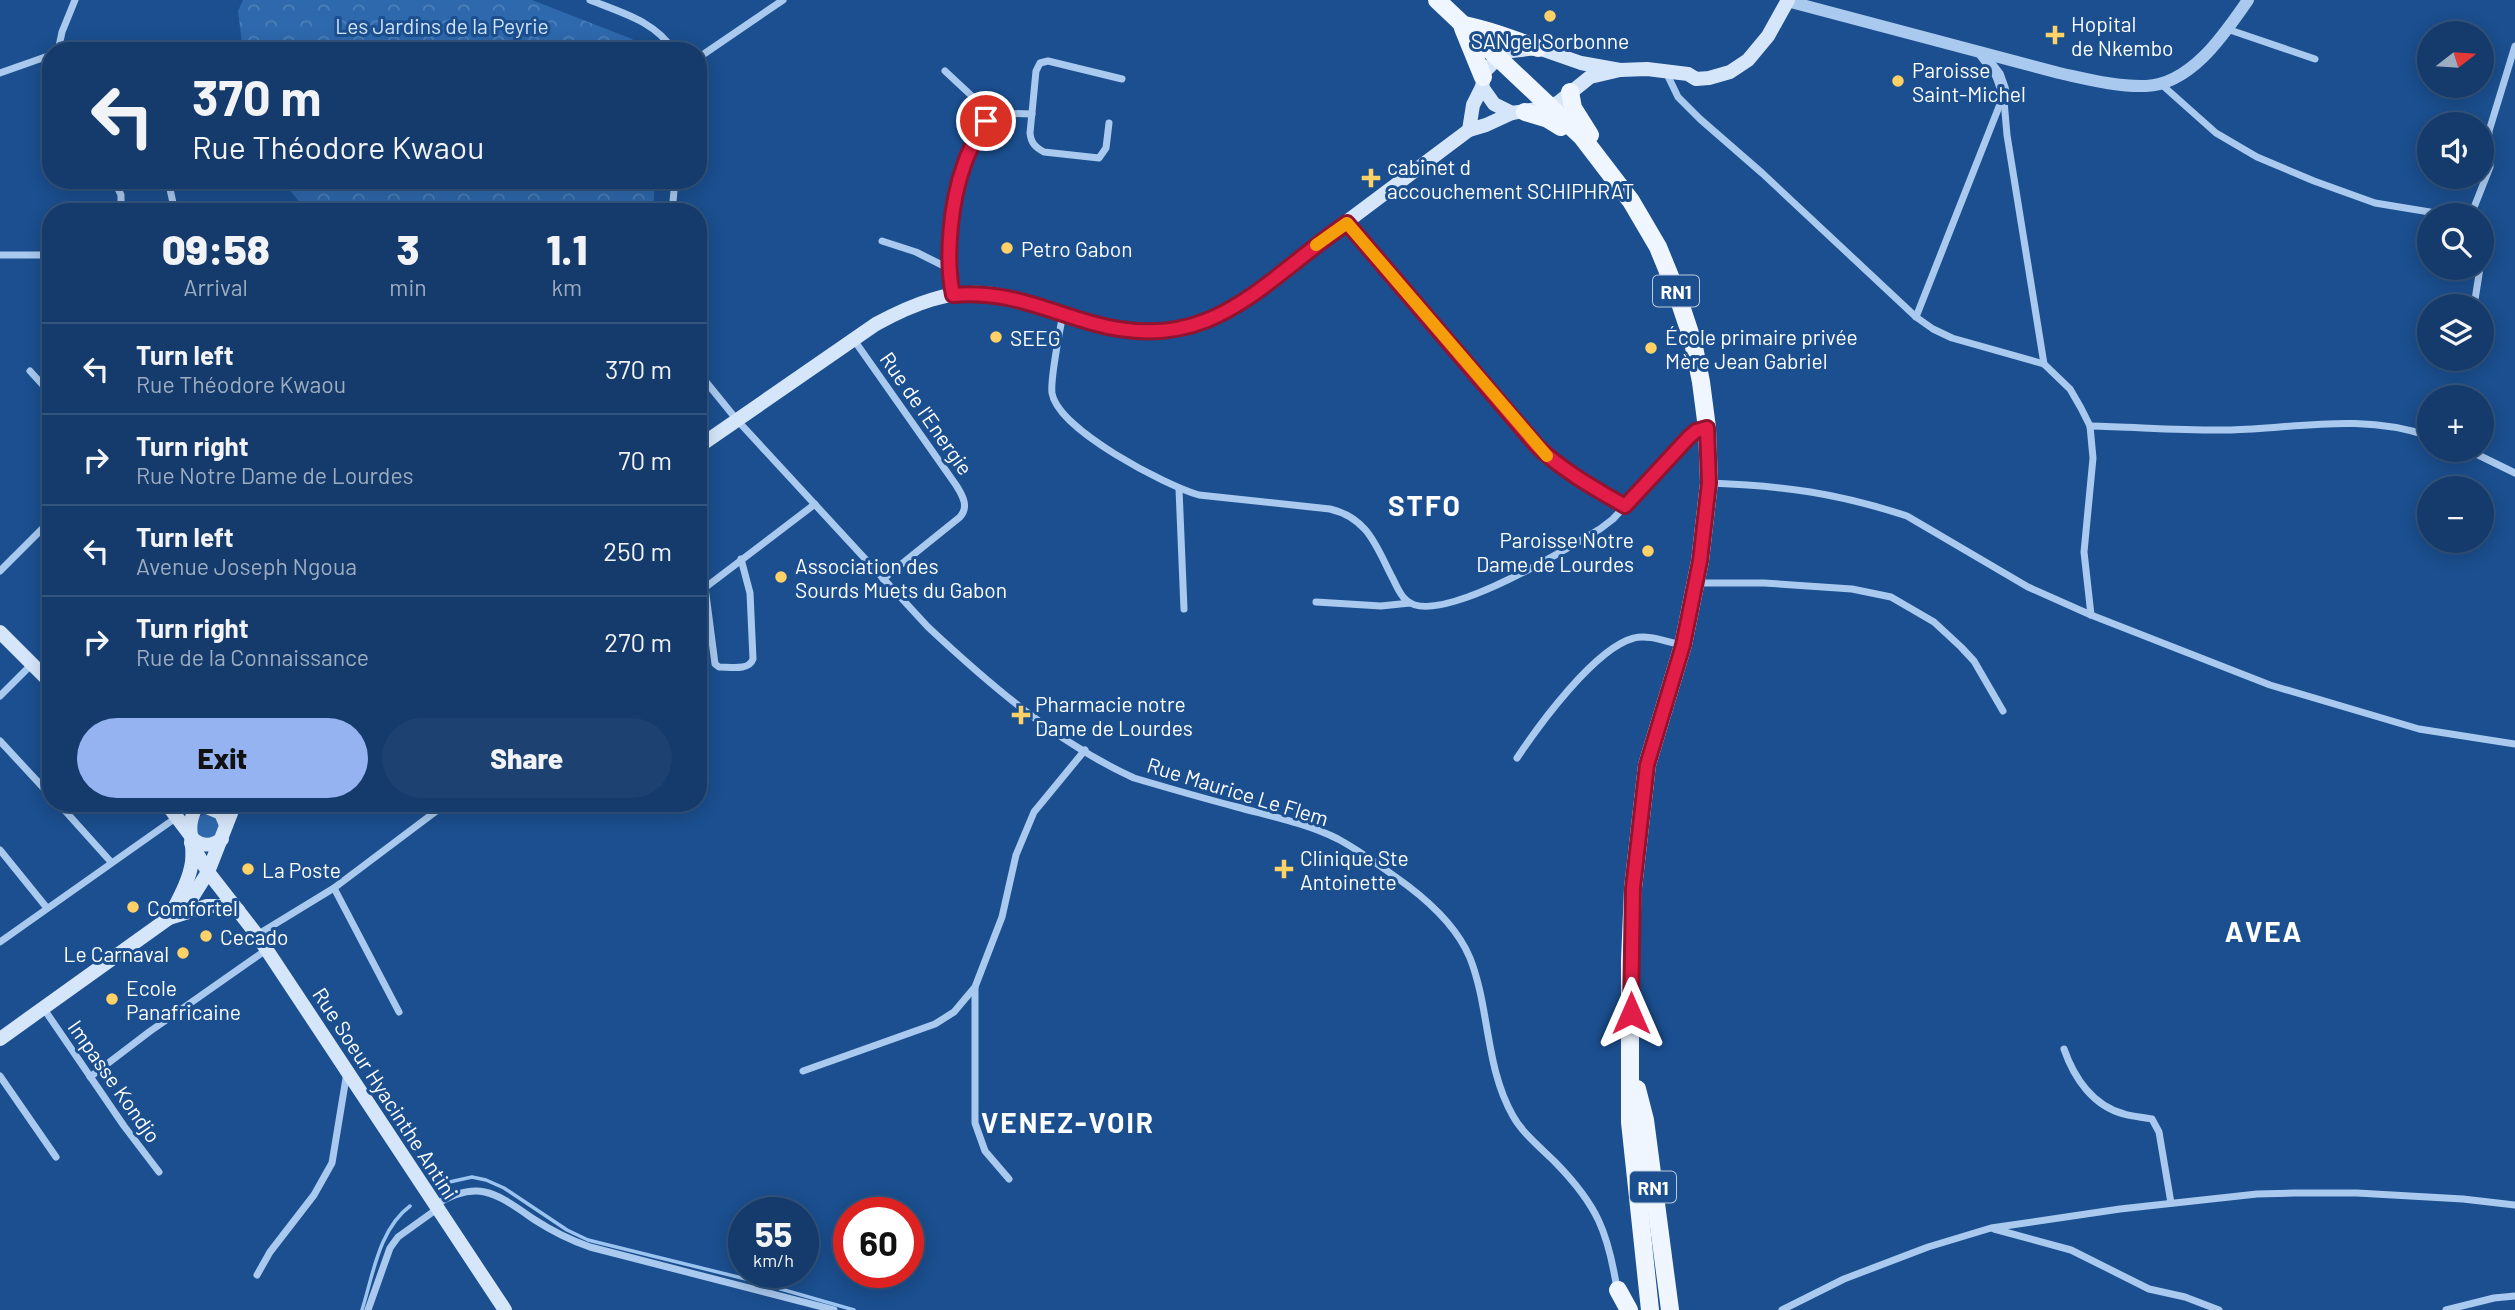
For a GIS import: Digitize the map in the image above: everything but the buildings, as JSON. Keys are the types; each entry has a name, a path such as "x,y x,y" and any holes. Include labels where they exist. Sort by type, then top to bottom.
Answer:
{"main road":[{"name":"RN1","path":"1437,0 1582,137 1608,169 1651,233 1676,291 1693,342 1701,382 1707,428 1709,483 1696,583 1683,645 1647,765 1633,888 1630,1122 1650,1310"},
{"path":"707,441 854,339 904,310 953,295 992,294 1103,326 1134,331 1155,332 1195,325 1243,303 1469,130 1519,113 1549,107 1590,77 1620,70 1647,69 1688,74 1696,79 1709,78 1740,66 1757,52 1786,0"},
{"path":"1462,24 1486,29 1581,63 1620,70"},
{"path":"1462,24 1494,104 1558,124 1592,158 1608,169"},
{"path":"1469,130 1473,105 1490,64 1511,51 1538,48"},
{"path":"1559,54 1572,65 1575,88 1573,108 1608,169"},
{"path":"0,632 42,670"},
{"path":"169,918 188,878 195,812"},
{"path":"0,1039 169,918 207,906 234,905 221,874 220,813 212,812"},
{"path":"183,912 208,872 231,812"},
{"path":"191,838 208,845 222,836"},
{"name":"Rue Soeur Hyacinthe Antini","path":"191,838 208,872 257,935 505,1310"},
{"name":"RN1","path":"1631,1065 1644,1120 1670,1310"},
{"path":"1663,1267 1679,1310"},
{"path":"1618,1290 1629,1310"}],"street":[{"path":"60,42 75,0"},
{"path":"590,0 645,22 666,42"},
{"path":"707,52 783,0"},
{"path":"1786,0 2025,64 2094,80 2130,85 2161,83 2186,71 2227,29 2248,0"},
{"path":"2227,29 2315,59"},
{"path":"2476,203 2490,167 2488,131 2515,46"},
{"path":"1916,317 2003,93 1998,75 1982,53"},
{"path":"0,72 42,58"},
{"path":"1109,122 1106,148 1099,158 1044,152 1037,148 1031,142 1036,71 1042,62 1048,61 1122,79"},
{"path":"2025,64 2010,69 2003,82 2003,93 2007,135 2044,363"},
{"path":"946,71 990,113 1032,114"},
{"path":"1666,72 1678,97 1692,111 1916,317 1952,338 2044,363 2070,389 2090,426 2093,458 2084,552 2091,615"},
{"path":"2161,83 2216,133 2258,157 2314,181 2375,202 2417,209"},
{"path":"953,295 948,268 962,168 990,113"},
{"path":"1347,223 1537,446 1568,471 1625,506"},
{"path":"882,242 916,252 948,268"},
{"path":"0,255 42,255"},
{"path":"1063,313 1052,392 1055,402 1073,422 1099,443 1179,489 1218,498 1330,509 1348,514 1363,525 1371,536 1400,593 1411,603"},
{"name":"Rue de l'Energie","path":"854,339 956,485 965,503 965,510 960,517 883,579"},
{"path":"30,371 42,384"},
{"name":"Rue Maurice Le Flem","path":"707,383 737,420 883,579 962,658 1026,710 1085,750 1135,778 1267,814 1337,839 1389,872 1438,911 1458,936 1469,956 1478,982 1494,1067 1505,1101 1515,1119 1567,1174 1594,1209 1607,1240 1621,1310"},
{"path":"2090,426 2231,430 2309,423 2344,423 2399,427 2417,432"},
{"path":"1316,602 1381,606 1411,603 1427,606 1448,603 1510,580 1600,529 1689,437 1696,431 1707,428"},
{"path":"2493,462 2515,473"},
{"path":"1709,483 1805,489 1842,496 1896,513 1920,524 2028,587 2091,615 2270,685 2419,729 2515,744"},
{"path":"1179,489 1184,609"},
{"path":"707,586 815,504"},
{"path":"0,571 42,529"},
{"path":"707,618 715,664 719,667 747,667 752,663 752,609 741,559"},
{"path":"1696,583 1827,587 1891,597 1934,622 1961,647 1974,661 2003,711"},
{"path":"1517,758 1531,736 1581,676 1611,650 1632,638 1641,637 1683,645"},
{"path":"0,696 42,673"},
{"path":"0,741 42,786"},
{"path":"803,1071 935,1024 954,1012 975,987 1002,917 1016,855 1034,812 1085,750"},
{"path":"66,812 111,862"},
{"path":"0,942 111,862 192,812"},
{"path":"257,935 334,888 435,812"},
{"path":"0,850 47,908"},
{"path":"334,888 399,1013"},
{"path":"90,1077 266,950"},
{"path":"975,987 975,1123 985,1151 1009,1179"},
{"name":"Impasse Kondjo","path":"44,1009 159,1172"},
{"path":"2064,1049 2071,1070 2084,1087 2107,1108 2152,1119 2156,1124 2171,1203"},
{"path":"257,1275 270,1252 314,1195 332,1163 347,1072"},
{"path":"0,1076 56,1157"},
{"path":"368,1310 390,1248 398,1237 436,1207 458,1193 470,1190 491,1192 565,1238 590,1247 834,1310"},
{"path":"1782,1310 1844,1279 1928,1247 1991,1228 2171,1203 2294,1193 2463,1199 2515,1205"},
{"path":"1991,1228 2071,1250 2149,1289 2185,1297 2219,1310"},
{"path":"2446,1310 2494,1298 2515,1296"}],"green space":[{"name":"Les Jardins de la Peyrie","path":"243,0 532,0 635,42 242,42 238,11"},
{"path":"289,189 654,189 654,203 300,203"},
{"path":"207,814 215,818 219,826 215,834 207,838 199,834 195,826 199,818"}],"waterway":[{"path":"445,1183 472,1177 486,1180 504,1188 567,1230 588,1240 746,1279 854,1310"},
{"path":"362,1310 384,1240 399,1216 410,1206"}],"slow traffic":[{"path":"1316,245 1347,223 1547,456"}],"place":[{"name":"SANgel Sorbonne","path":"1550,16"},
{"name":"Hopital de Nkembo","path":"2055,35"},
{"name":"Paroisse Saint-Michel","path":"1898,81"},
{"name":"cabinet d accouchement SCHIPHRAT","path":"1371,178"},
{"name":"Petro Gabon","path":"1007,248"},
{"name":"SEEG","path":"996,337"},
{"name":"École primaire privée Mère Jean Gabriel","path":"1651,348"},
{"name":"Paroisse Notre Dame de Lourdes","path":"1648,551"},
{"name":"Association des Sourds Muets du Gabon","path":"781,577"},
{"name":"Pharmacie notre Dame de Lourdes","path":"1021,715"},
{"name":"La Poste","path":"248,869"},
{"name":"Clinique Ste Antoinette","path":"1284,869"},
{"name":"Comfortel","path":"133,907"},
{"name":"Cecado","path":"206,936"},
{"name":"Le Carnaval","path":"183,953"},
{"name":"Ecole Panafricaine","path":"112,999"}],"district":[{"name":"STFO","path":"1425,505"},
{"name":"AVEA","path":"2264,931"},
{"name":"VENEZ-VOIR","path":"1068,1122"}],"route":[{"path":"986,121 962,168 960,178 948,252 949,279 953,295 978,293 1012,298 1113,328 1155,332 1175,330 1213,318 1243,303 1347,223 1537,446 1590,486 1625,506 1689,437 1696,431 1707,428 1709,483 1700,561 1683,645 1647,765 1633,888 1631,1013"}]}
